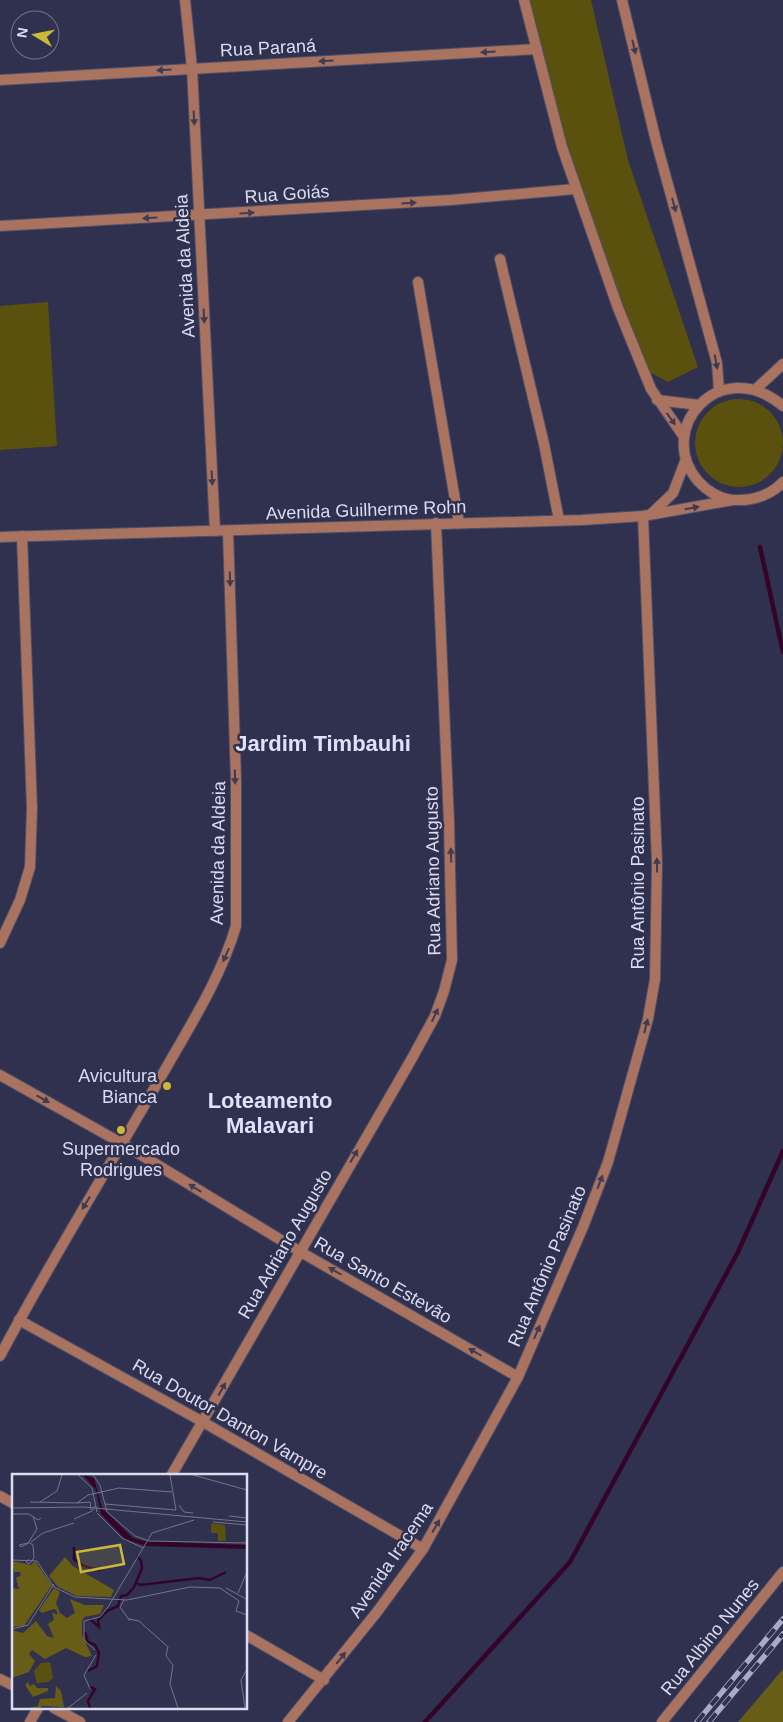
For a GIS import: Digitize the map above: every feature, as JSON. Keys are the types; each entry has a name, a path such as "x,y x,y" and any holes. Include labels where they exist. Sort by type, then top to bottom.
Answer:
{"street":[{"name":"Avenida da Aldeia","path":"185,0 192,68 215,531"},
{"path":"524,0 549,101 575,189 631,345 657,400 684,438"},
{"path":"622,0 656,141 717,363 719,391"},
{"name":"Rua Paraná","path":"0,80 537,49"},
{"name":"Rua Goiás","path":"0,226 451,200 575,189"},
{"path":"500,259 544,444 559,520"},
{"path":"418,282 459,523"},
{"path":"756,389 783,364"},
{"path":"733,500 717,496 703,487 693,474 686,459 684,438 689,420 700,405 719,391 743,387 756,389 771,396 783,406"},
{"path":"657,400 700,405"},
{"path":"647,515 673,493 686,459"},
{"path":"767,494 783,482"},
{"name":"Avenida Guilherme Rohn","path":"0,537 559,520 647,515 733,500 752,500 767,494 783,491"},
{"name":"Rua Antônio Pasinato","path":"518,1376 583,1227 608,1162 648,1019 655,979 657,863 647,515"},
{"name":"Rua Adriano Augusto","path":"172,1474 435,1016 444,992 452,960 450,849 436,523"},
{"name":"Avenida da Aldeia","path":"0,1356 69,1230 123,1144 203,1004 230,947 236,926 236,780 228,530"},
{"path":"0,943 20,900 30,867 32,808 22,536"},
{"name":"Rua Santo Estevão","path":"0,1075 123,1144 299,1251 518,1376"},
{"name":"Rua Doutor Danton Vampre","path":"19,1320 203,1422 423,1549"},
{"name":"Avenida Iracema","path":"288,1722 324,1680 423,1549 518,1376"},
{"path":"0,1496 12,1503"},
{"name":"Rua Albino Nunes","path":"662,1722 783,1572"},
{"path":"248,1635 324,1680"},
{"path":"0,1679 12,1685"},
{"path":"30,1722 37,1710"},
{"path":"58,1710 80,1722"}],"shaded area":[{"path":"528,0 591,0 628,160 698,367 668,382 647,371 572,169"},
{"path":"48,302 57,446 0,450 0,306"},
{"path":"739,399 756,403 770,412 779,426 783,443 779,460 770,474 756,483 739,487 722,483 708,474 699,460 695,443 699,426 708,412 722,403"},
{"path":"783,1669 783,1722 738,1722"}],"waterway":[{"path":"760,547 783,652"},
{"path":"425,1722 570,1562 738,1252 783,1151"}],"railway":[{"path":"697,1722 783,1619"},
{"path":"709,1722 783,1634"}],"place":[{"name":"Avicultura Bianca","path":"167,1086"},
{"name":"Supermercado Rodrigues","path":"121,1130"}],"district":[{"name":"Jardim Timbauhi","path":"323,743"},
{"name":"Loteamento Malavari","path":"270,1112"}]}
